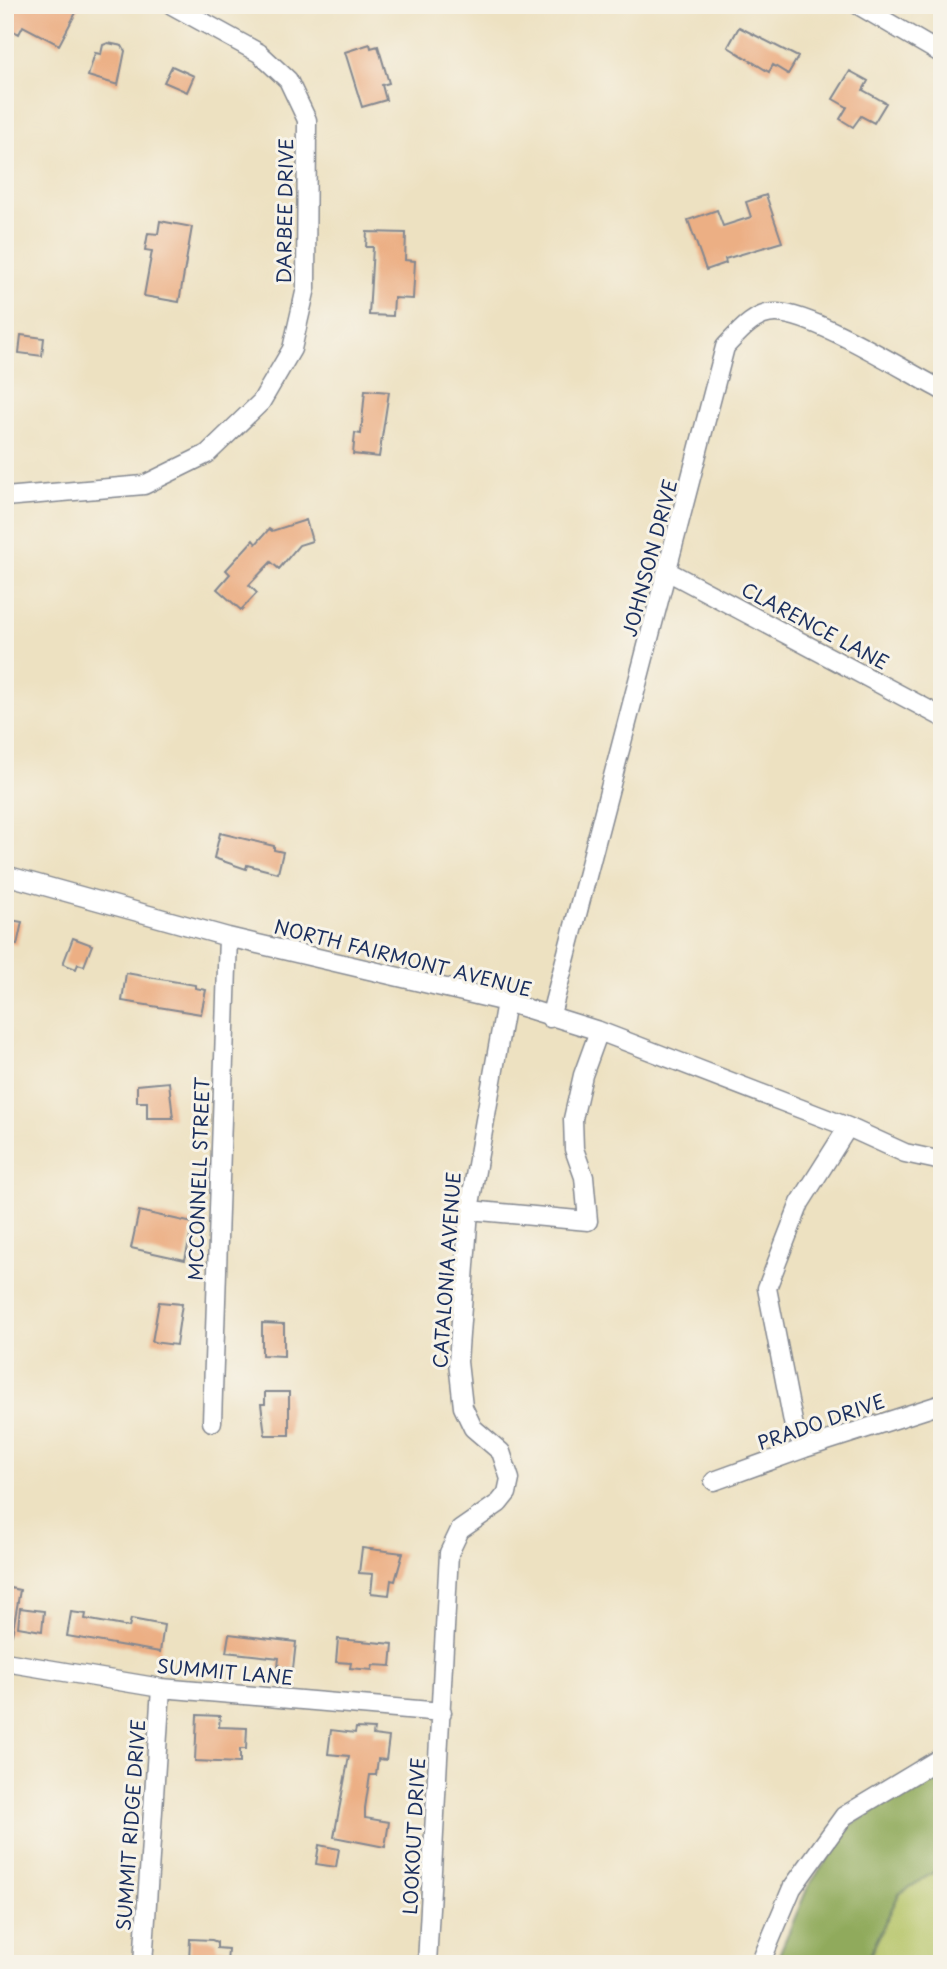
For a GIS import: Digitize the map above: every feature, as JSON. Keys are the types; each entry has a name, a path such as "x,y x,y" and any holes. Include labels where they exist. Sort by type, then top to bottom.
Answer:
{"street":[{"name":"DARBEE DRIVE","path":"5,496 144,485 207,454 261,402 292,349 306,288 307,120 288,80 259,53 172,5"},
{"path":"858,5 942,54"},
{"name":"JOHNSON DRIVE","path":"550,1017 669,572 725,347 750,321 776,313 815,323 942,390"},
{"name":"CLARENCE LANE","path":"669,572 942,717"},
{"name":"NORTH FAIRMONT AVENUE","path":"5,875 228,937 506,1002 599,1031 848,1127 905,1153 942,1161"},
{"name":"MCCONNELL STREET","path":"212,1422 228,937"},
{"name":"CATALONIA AVENUE","path":"442,1712 450,1553 460,1530 499,1503 507,1493 510,1479 501,1452 472,1428 463,1407 458,1362 469,1210 506,1002"},
{"path":"469,1210 587,1221 584,1177 574,1149 573,1119 583,1074 599,1031"},
{"path":"805,1447 794,1427 767,1288 800,1203 848,1127"},
{"name":"PRADO DRIVE","path":"713,1481 805,1447 942,1404"},
{"name":"SUMMIT LANE","path":"5,1661 160,1688 442,1712"},
{"name":"SUMMIT RIDGE DRIVE","path":"143,1964 160,1688"},
{"name":"LOOKOUT DRIVE","path":"427,1964 442,1712"},
{"path":"760,1964 792,1888 844,1816 942,1758"}],"green space":[{"path":"942,1770 942,1867 899,1894 865,1964 775,1964 808,1887 851,1825"},
{"path":"942,1867 942,1964 866,1964 899,1894"}],"building":[{"path":"5,5 80,5 59,45 23,26 19,34 5,27"},
{"path":"739,27 798,57 788,74 773,65 769,72 728,47"},
{"path":"108,43 122,46 125,51 118,85 88,76 95,53 101,54 103,45"},
{"path":"370,44 371,48 378,46 389,83 382,85 386,100 362,107 345,52"},
{"path":"172,66 194,76 187,92 164,82"},
{"path":"850,71 868,81 863,90 886,103 874,123 861,116 853,127 840,119 847,107 833,99"},
{"path":"766,195 782,242 725,259 726,263 706,270 688,220 717,210 723,226 751,217 746,202"},
{"path":"160,221 192,227 179,302 144,296 152,251 145,250 148,233 158,234"},
{"path":"367,232 406,233 405,260 415,261 413,299 394,298 393,316 369,315 373,247 366,247"},
{"path":"21,335 44,338 42,356 19,353"},
{"path":"365,390 389,392 379,457 353,454 355,433 361,434"},
{"path":"306,520 312,541 299,545 279,569 271,562 249,585 257,593 241,610 217,589 230,574 226,570 253,540 256,544 269,529 272,531"},
{"path":"220,833 274,846 274,850 283,852 278,873 247,865 246,869 214,858"},
{"path":"5,919 22,922 17,945 5,942"},
{"path":"73,938 92,945 84,966 78,964 76,969 63,964"},
{"path":"126,973 195,985 195,988 206,990 201,1014 122,1001"},
{"path":"169,1082 173,1118 147,1118 147,1102 137,1102 137,1085"},
{"path":"139,1211 193,1223 185,1260 131,1248"},
{"path":"159,1302 182,1304 176,1345 152,1342"},
{"path":"262,1323 284,1324 284,1356 262,1355"},
{"path":"265,1392 289,1392 289,1435 265,1435 261,1404 265,1404"},
{"path":"362,1548 403,1553 395,1581 391,1580 389,1595 371,1593 373,1574 359,1573"},
{"path":"5,1587 20,1590 12,1635 5,1634"},
{"path":"20,1608 44,1611 42,1631 18,1627"},
{"path":"71,1612 86,1614 85,1619 129,1627 131,1619 164,1625 160,1652 67,1636"},
{"path":"229,1634 296,1642 293,1669 278,1667 279,1658 226,1652"},
{"path":"338,1639 393,1644 391,1666 373,1665 372,1670 350,1668 351,1663 336,1662"},
{"path":"197,1715 220,1716 219,1727 247,1728 246,1749 240,1749 240,1763 195,1761"},
{"path":"356,1728 374,1729 373,1735 389,1737 386,1760 378,1759 376,1775 370,1775 365,1808 365,1818 389,1822 385,1847 334,1837 349,1756 328,1754 331,1730 355,1733"},
{"path":"319,1845 339,1849 336,1867 316,1864"},
{"path":"190,1939 212,1940 217,1942 217,1948 228,1949 227,1964 189,1960"}]}
